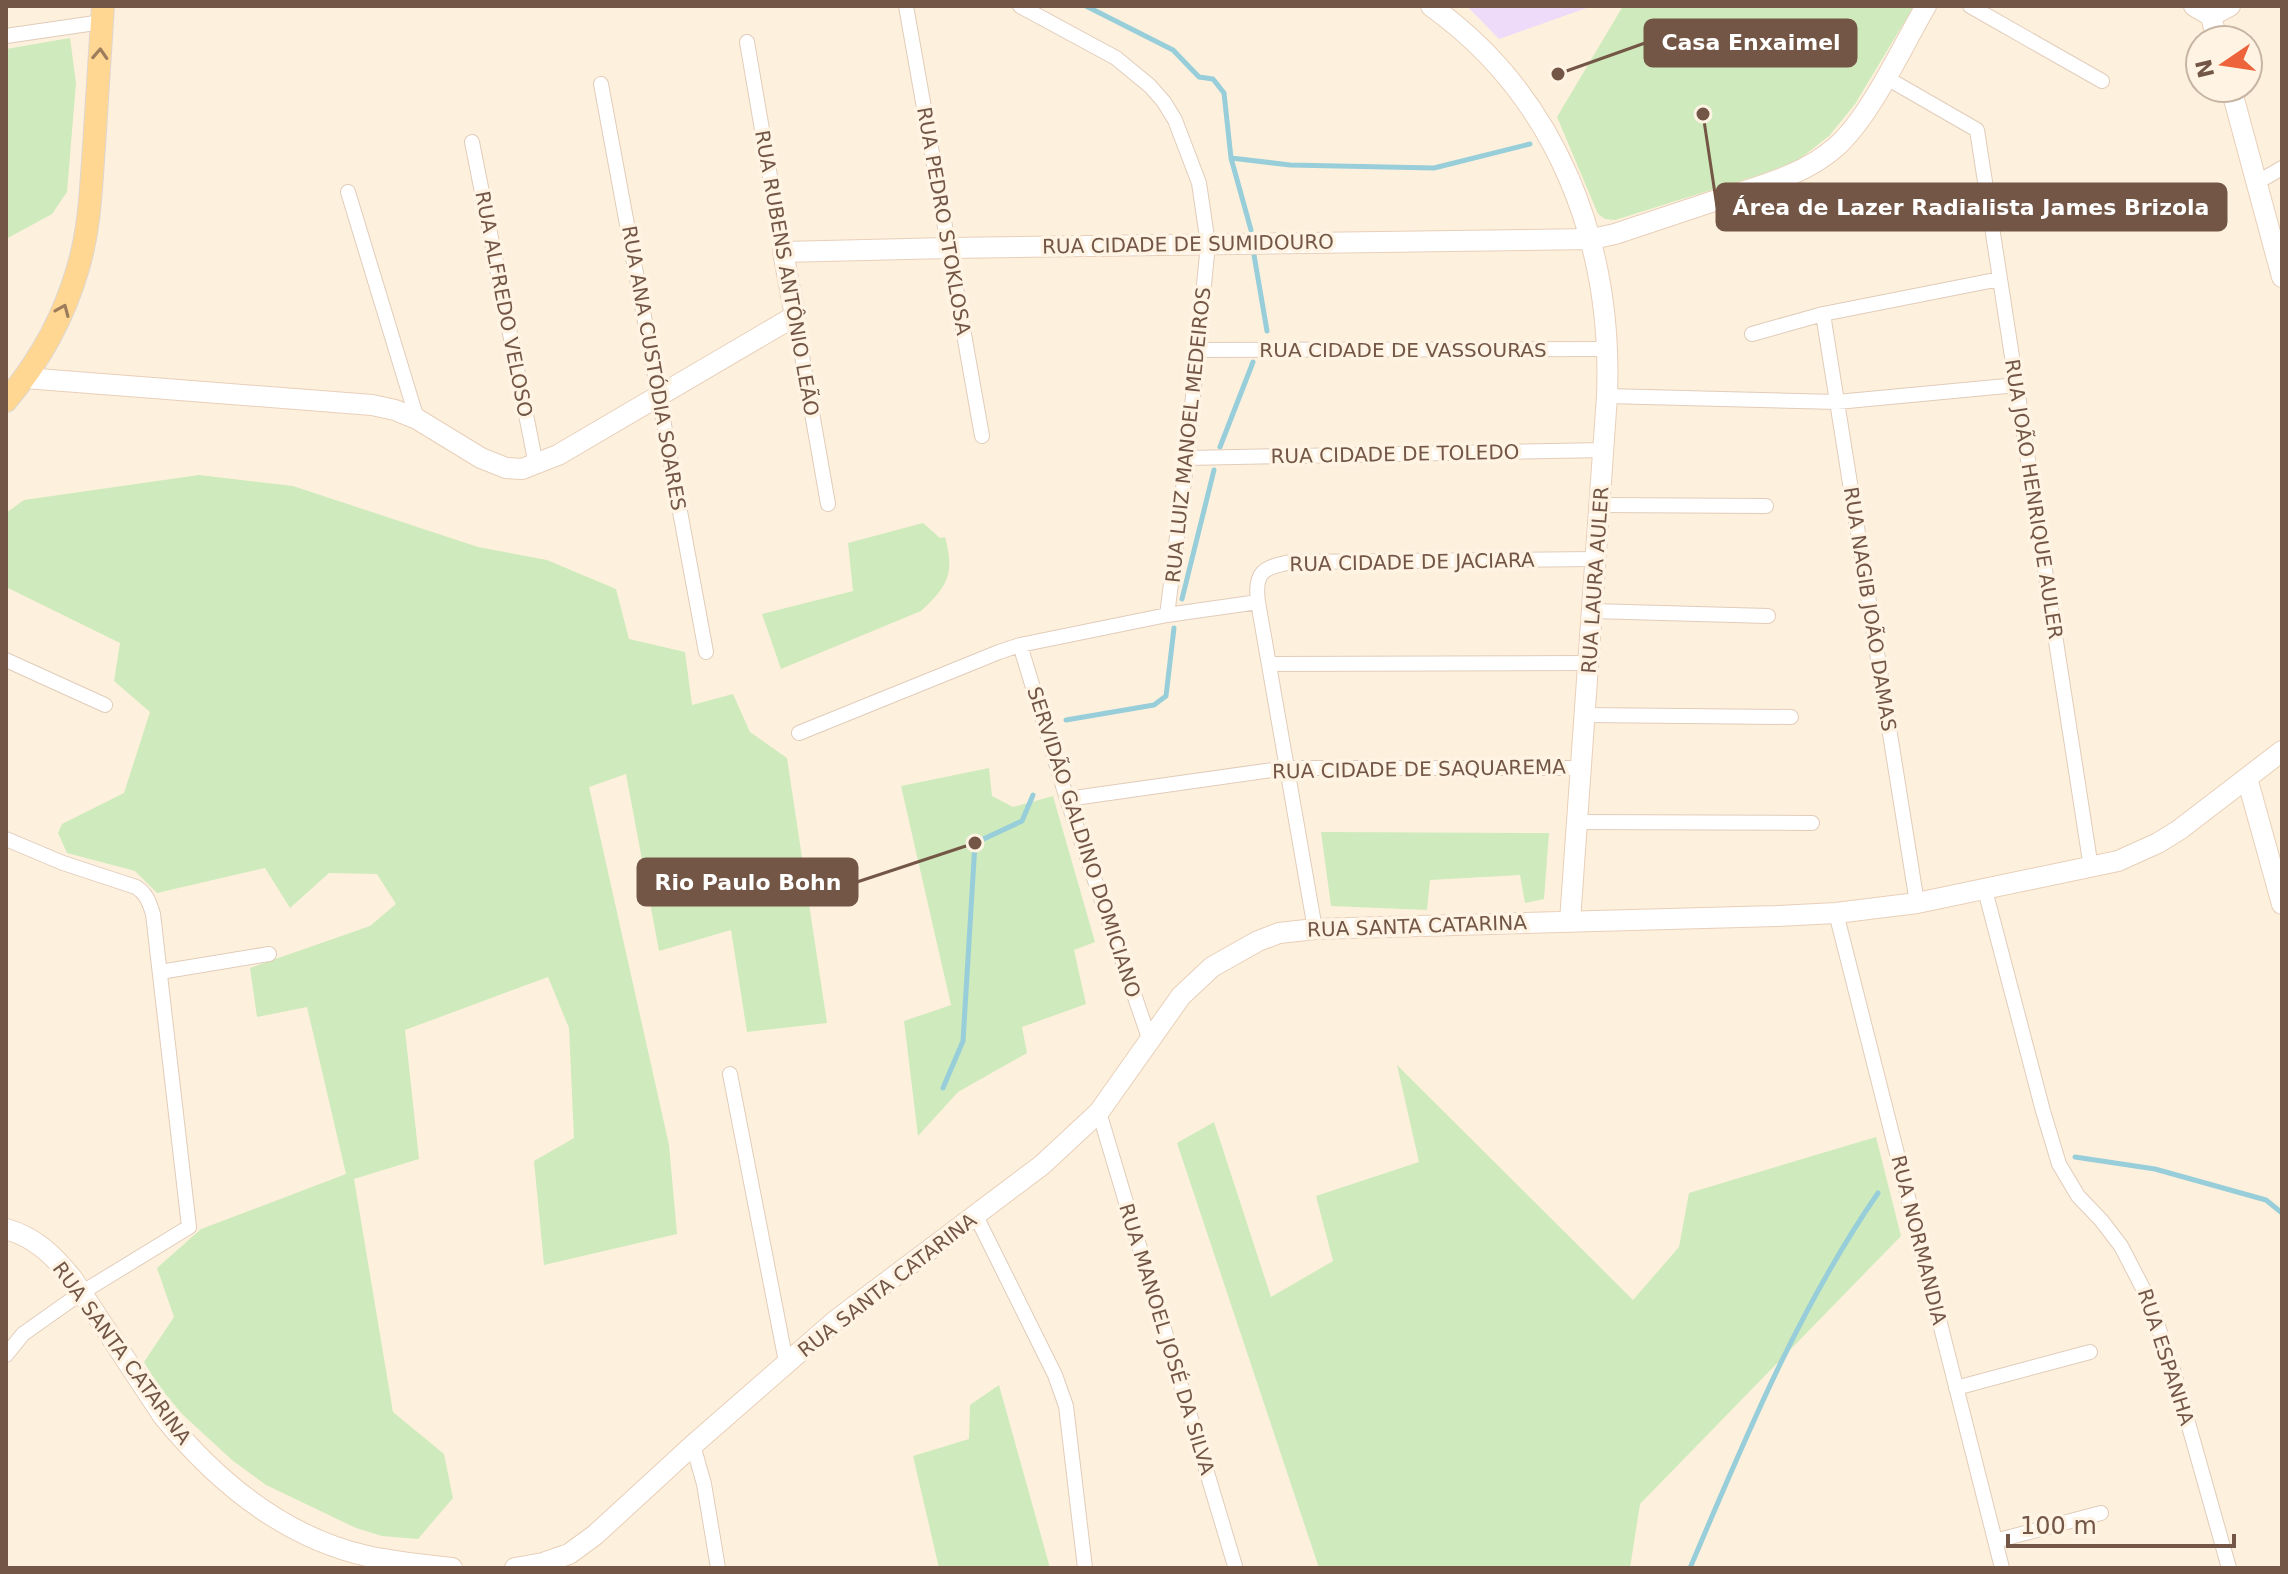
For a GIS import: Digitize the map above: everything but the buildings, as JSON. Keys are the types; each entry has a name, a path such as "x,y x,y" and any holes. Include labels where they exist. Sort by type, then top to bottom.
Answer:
{"main road":[{"path":"6,401 25,378 58,323 71,293 86,235 102,14"}],"street":[{"name":"RUA PEDRO STOKLOSA","path":"906,6 982,436"},
{"name":"RUA LUIZ MANOEL MEDEIROS","path":"1020,6 1116,58 1150,86 1164,102 1181,132 1196,172 1208,244 1187,458 1167,615"},
{"name":"RUA LAURA AULER","path":"1431,6 1482,49 1540,122 1575,193 1592,239 1601,280 1608,349 1607,396 1570,921"},
{"name":"RUA CIDADE DE SUMIDOURO","path":"783,252 1592,239 1773,182 1802,169 1837,146 1854,127 1926,6"},
{"path":"1970,6 2102,81"},
{"path":"2202,11 2230,6"},
{"path":"6,36 102,14"},
{"name":"RUA RUBENS ANTÔNIO LEÃO","path":"747,42 828,504"},
{"name":"RUA JOÃO HENRIQUE AULER","path":"1885,77 1977,130 2091,868"},
{"name":"RUA ANA CUSTÓDIA SOARES","path":"601,84 706,652"},
{"path":"2235,104 2282,277"},
{"name":"RUA ALFREDO VELOSO","path":"472,142 536,465"},
{"path":"2256,183 2282,168"},
{"path":"348,192 417,419"},
{"path":"1752,334 1823,314 2000,279"},
{"name":"RUA NAGIB JOÃO DAMAS","path":"1823,314 1917,903"},
{"path":"25,378 372,405 417,419 494,465 522,469 558,455 795,316"},
{"name":"RUA CIDADE DE VASSOURAS","path":"1198,350 1608,349"},
{"path":"1607,396 1837,402 2017,385"},
{"name":"RUA CIDADE DE TOLEDO","path":"1187,458 1604,450"},
{"path":"1600,505 1766,506"},
{"name":"RUA CIDADE DE JACIARA","path":"1258,602 1258,577 1265,569 1292,562 1596,559"},
{"path":"799,733 1020,645 1167,615 1258,602 1315,929"},
{"path":"1592,611 1768,616"},
{"name":"SERVIDÃO GALDINO DOMICIANO","path":"1020,645 1067,799 1149,1038"},
{"path":"6,660 105,705"},
{"path":"1269,664 1589,663"},
{"path":"1585,715 1791,717"},
{"name":"RUA SANTA CATARINA","path":"515,1568 569,1554 618,1515 786,1362 866,1296 1042,1165 1099,1112 1181,996 1212,967 1258,941 1279,933 1315,929 1723,918 1836,913 1917,903 2091,868 2134,855 2195,818 2282,751"},
{"name":"RUA CIDADE DE SAQUAREMA","path":"1067,799 1286,768 1581,768"},
{"path":"2247,778 2282,904"},
{"path":"1577,822 1812,823"},
{"path":"6,839 37,853 128,884 143,891 148,899 153,914 189,1227 81,1293 23,1334 6,1355"},
{"name":"RUA ESPANHA","path":"1985,890 2059,1164 2078,1196 2121,1246 2149,1300 2174,1373 2229,1568"},
{"name":"RUA NORMANDIA","path":"1836,913 2002,1568"},
{"path":"160,972 269,954"},
{"path":"730,1074 786,1362"},
{"name":"RUA MANOEL JOSÉ DA SILVA","path":"1099,1112 1235,1566"},
{"path":"976,1216 1055,1375 1066,1406 1085,1568"},
{"name":"RUA SANTA CATARINA","path":"6,1229 44,1247 72,1278 146,1392 180,1438 199,1458 263,1511 339,1548 378,1558 452,1568"},
{"path":"1956,1388 2090,1352"},
{"path":"693,1445 704,1484 718,1568"},
{"path":"1995,1541 2101,1513"}],"shaded area":[{"path":"1467,6 1592,6 1499,39"}],"green space":[{"path":"1623,6 1914,6 1855,104 1829,136 1797,161 1615,220 1598,214 1557,117"},
{"path":"70,38 76,83 67,192 52,214 6,239 6,49"},
{"path":"199,475 293,486 478,547 547,560 616,589 629,639 685,652 692,705 733,694 750,732 787,758 827,1023 747,1032 731,930 659,951 626,774 589,787 669,1145 677,1234 544,1265 534,1161 574,1138 569,1028 548,977 405,1030 419,1159 354,1179 393,1412 444,1454 453,1498 418,1539 382,1536 356,1528 266,1485 232,1460 182,1414 144,1362 174,1317 157,1268 201,1229 346,1174 307,1007 257,1017 250,968 370,926 396,904 377,874 329,873 290,908 265,868 157,893 135,871 67,853 58,833 62,824 124,793 150,712 114,681 120,643 6,587 6,513 24,500"},
{"path":"923,523 940,538 945,537 948,549 949,570 938,594 921,611 781,669 762,614 853,591 848,543"},
{"path":"989,768 992,796 1013,807 1053,796 1095,942 1074,950 1086,1004 1022,1027 1027,1053 958,1092 918,1136 904,1021 951,1005 901,786"},
{"path":"1321,832 1549,833 1544,899 1525,903 1520,875 1430,880 1427,910 1331,906"},
{"path":"1397,1065 1633,1300 1679,1247 1689,1193 1876,1137 1901,1236 1640,1504 1630,1568 1319,1568 1177,1143 1214,1122 1271,1297 1333,1261 1316,1196 1419,1162"},
{"path":"999,1385 1050,1568 939,1568 913,1456 969,1439 970,1405"}],"waterway":[{"path":"1086,6 1173,50 1199,77 1213,79 1224,93 1231,158 1251,230"},
{"path":"1231,158 1290,165 1434,168 1530,144"},
{"path":"1254,255 1267,331"},
{"path":"1220,447 1253,362"},
{"path":"1182,599 1214,470"},
{"path":"1066,720 1154,705 1166,696 1174,628"},
{"path":"943,1088 963,1041 975,843 1022,821 1033,795"},
{"path":"2075,1157 2155,1169 2266,1200 2282,1213"},
{"path":"1690,1568 1798,1329 1849,1237 1878,1193"}],"place":[{"name":"Casa Enxaimel","path":"1558,74"},
{"name":"Área de Lazer Radialista James Brizola","path":"1703,114"},
{"name":"Rio Paulo Bohn","path":"975,843"}]}
